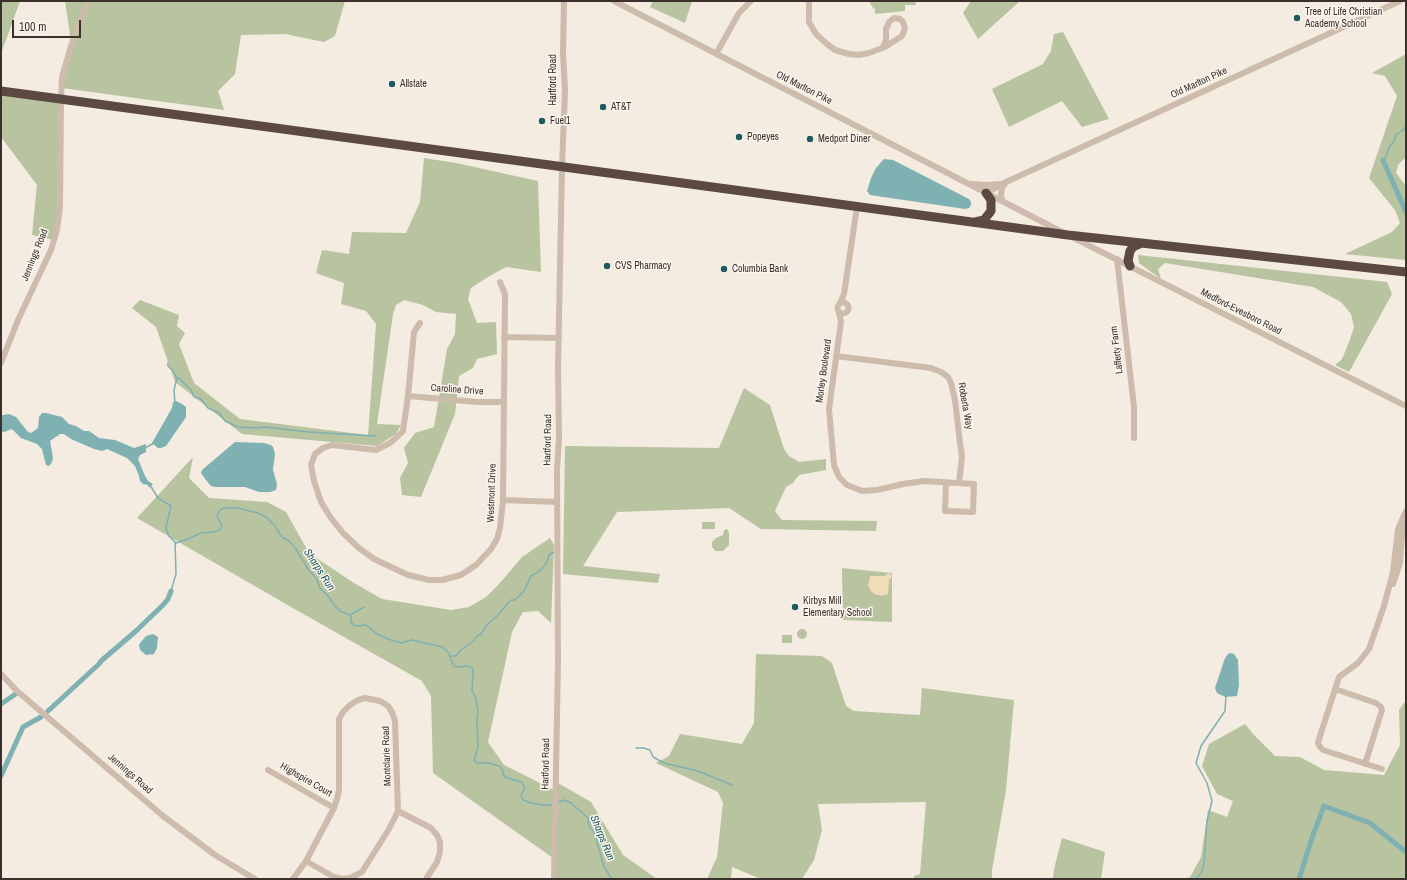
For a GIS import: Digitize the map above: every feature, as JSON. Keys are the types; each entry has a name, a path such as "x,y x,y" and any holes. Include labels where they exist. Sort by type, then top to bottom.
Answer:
{"highway":[{"path":"1,91 1068,235 1406,272"},
{"path":"973,222 984,220 991,211 991,200 986,193"},
{"path":"1130,266 1128,256 1130,251 1133,247 1142,243"}],"street":[{"name":"Jennings Road","path":"1,363 15,327 51,250 57,230 60,207 60,100 62,77 88,1"},
{"name":"Hartford Road","path":"554,879 558,624 557,502 559,338 565,90 563,53 564,1"},
{"name":"Old Marlton Pike","path":"614,1 1002,201"},
{"path":"716,54 739,13 751,1"},
{"path":"809,1 810,22 816,34 835,50 849,54 859,55 869,53 883,47 902,36 904,32 904,24 900,20 894,18 889,22 886,29 886,40 883,47"},
{"name":"Old Marlton Pike","path":"1006,182 1400,1"},
{"path":"965,182 985,185 1006,182"},
{"path":"986,193 1006,182"},
{"path":"1002,201 1002,188 1006,182"},
{"name":"Medford-Evesboro Road","path":"1002,201 1406,406"},
{"path":"843,304 857,207"},
{"name":"Lafferty Farm","path":"1117,259 1134,407 1134,438"},
{"name":"Westmont Drive","path":"420,323 414,332 408,396 402,431 397,438 376,450 332,445 314,454 311,465 314,481 321,502 343,533 359,548 374,559 408,575 429,580 442,580 461,575 476,565 491,549 497,539 500,528 503,500 505,294 500,282"},
{"path":"843,304 848,309 842,313 837,308 843,304"},
{"name":"Morley Boulevard","path":"842,313 829,409 834,466 840,477 846,485 862,490 877,490 924,481 974,484 973,512 945,511 946,483"},
{"path":"504,336 559,338"},
{"name":"Roberta Way","path":"836,356 931,368 948,377 955,400 962,457 959,483"},
{"name":"Caroline Drive","path":"408,396 477,402 504,402"},
{"path":"503,500 557,502"},
{"path":"1382,769 1323,750 1318,743 1339,677 1358,663 1369,649 1388,592 1395,563 1398,529 1406,511"},
{"path":"1388,592 1399,569 1402,536 1406,524"},
{"name":"Jennings Road","path":"1,674 17,691 163,816 215,855 255,879"},
{"path":"1335,689 1376,703 1381,707 1382,710 1365,764"},
{"name":"Montclarie Road","path":"293,879 306,861 334,808 339,790 339,719 350,705 365,698 380,701 388,706 395,721 398,811 389,829 362,872 356,876 343,879 334,877 306,861"},
{"name":"Highspire Court","path":"268,770 334,808"},
{"path":"398,811 432,828 440,842 440,852 426,879"}],"green space":[{"path":"1,1 20,1 1,54"},
{"path":"65,1 345,1 335,36 324,42 285,34 241,35 235,74 218,91 224,110 62,88 72,49"},
{"path":"653,1 692,1 685,23 650,7"},
{"path":"869,1 915,1 916,5 905,5 905,11 875,14 875,9"},
{"path":"971,1 1020,1 978,39 963,13"},
{"path":"1063,32 1109,119 1082,127 1062,101 1009,127 992,89 1043,64 1051,51 1054,34"},
{"path":"1406,54 1406,157 1398,165 1396,173 1406,186 1406,260 1345,254 1392,232 1400,223 1395,210 1369,178 1397,96 1385,76 1372,73"},
{"path":"1,91 61,100 60,207 54,240 32,235 37,185 1,137"},
{"path":"424,158 456,163 538,181 541,272 506,267 471,288 468,299 477,323 496,322 497,354 477,359 473,368 459,376 455,414 421,497 402,495 400,478 408,463 404,448 415,433 434,427 447,349 455,334 456,314 436,312 423,305 404,300 396,305 393,314 377,424 401,425 396,434 377,446 242,434 175,382 156,327 132,308 140,300 179,315 177,326 185,333 179,344 194,383 240,419 368,435 376,324 366,311 341,304 344,283 316,273 322,250 349,254 352,232 406,233 420,202"},
{"path":"1138,255 1387,282 1392,294 1349,372 1335,365 1342,359 1354,327 1351,314 1341,302 1313,287 1165,263 1158,269 1161,279 1139,263"},
{"path":"744,388 770,405 784,449 789,456 799,462 826,459 826,470 799,475 793,483 786,487 775,511 782,520 877,521 876,531 761,529 729,508 617,512 583,566 660,574 658,583 563,574 565,446 719,448"},
{"path":"193,457 189,478 209,498 267,502 286,512 309,553 354,583 382,599 451,610 469,607 486,597 522,557 550,538 554,545 551,623 538,611 523,612 512,632 488,742 504,765 558,792 558,783 591,802 623,855 657,879 553,879 553,858 433,773 431,696 422,681 137,518"},
{"path":"702,522 715,522 715,529 702,529"},
{"path":"727,529 729,533 729,545 723,551 715,551 712,547 712,542 716,538 723,535 724,530"},
{"path":"842,568 892,573 892,622 843,620"},
{"path":"800,629 804,629 807,634 804,639 800,639 797,636 797,632"},
{"path":"782,635 792,635 792,643 782,643"},
{"path":"756,654 822,656 832,663 846,706 854,711 920,715 922,688 1014,700 1006,790 992,870 992,879 914,879 914,876 920,874 926,802 818,804 822,830 814,860 802,879 761,879 732,867 731,879 707,879 717,857 723,803 718,792 656,763 669,756 680,734 742,744 754,723"},
{"path":"1406,700 1406,879 1183,879 1190,877 1201,857 1208,810 1227,817 1233,801 1217,794 1202,766 1209,744 1245,724 1275,756 1300,757 1324,770 1384,775 1400,745 1399,710"},
{"path":"1062,838 1105,852 1101,879 1053,879"}],"sand":[{"path":"888,573 892,576 889,580 888,594 882,596 874,594 868,585 870,576 885,576"}],"water":[{"path":"884,159 893,160 969,199 971,205 969,208 965,209 870,195 867,191 871,178 876,168"},
{"path":"176,401 186,407 186,417 166,446 158,448 152,443 172,408 173,402"},
{"path":"42,413 62,417 69,424 84,431 89,431 99,438 115,440 134,448 146,444 146,452 140,455 138,459 148,481 153,484 149,488 148,485 143,484 140,481 135,466 127,458 107,449 102,451 94,449 71,439 64,434 60,434 50,441 53,458 49,466 46,465 42,449 37,444 21,438 12,429 4,432 1,431 1,416 9,414 16,417 28,432 31,433 38,428 39,417"},
{"path":"235,442 264,443 273,447 275,454 273,470 277,484 276,490 270,492 259,492 245,487 211,486 201,473 202,470"},
{"path":"153,634 158,637 157,648 154,654 146,655 140,650 139,645 146,636"},
{"path":"1231,653 1234,654 1238,660 1239,685 1237,696 1225,697 1217,693 1215,688 1225,658"}],"waterway":[{"path":"1383,160 1396,135 1406,126"},
{"path":"1383,160 1406,212"},
{"path":"168,363 168,366 177,378 179,378 191,390 194,397 201,399 208,408 219,413 225,421 238,427 265,427 309,432 375,436"},
{"path":"175,403 174,390 177,378"},
{"path":"145,448 154,443"},
{"name":"Sharps Run","path":"150,485 158,498 171,506 166,528 169,536 176,543 201,533 220,530 222,525 217,517 219,511 223,508 237,508 258,513 266,517 275,526 282,537 289,541 296,549 308,569 316,578 320,588 329,597 334,605 340,611 350,615"},
{"path":"171,591 176,574 175,542"},
{"path":"450,656 456,656 461,650 474,641 509,602 511,600 515,600 524,591 531,576 541,570 547,562 549,555 554,552"},
{"path":"48,711 163,605 168,599 171,591"},
{"path":"350,615 364,607"},
{"name":"Sharps Run","path":"350,615 351,622 355,626 366,625 377,634 401,643 412,640 442,647 448,652 454,666 467,666 472,668 472,691 476,699 478,712 478,747 474,761 477,763 488,763 499,766 503,770 505,777 521,782 525,787 521,795 523,800 531,803 553,805"},
{"path":"1,704 17,693"},
{"path":"1196,879 1201,873 1204,864 1207,821 1212,801 1207,783 1196,763 1201,746 1225,711 1226,695"},
{"path":"1,776 23,727 41,717"},
{"path":"636,748 650,750 653,757 664,763 698,771 732,785"},
{"name":"Sharps Run","path":"558,802 564,800 571,803 588,818 589,826 593,830 596,838 604,867 612,879"},
{"path":"1299,879 1324,806 1370,823 1406,852"}],"place":[{"name":"Tree of Life Christian Academy School","path":"1297,18"},
{"name":"Allstate","path":"392,84"},
{"name":"AT&T","path":"603,107"},
{"name":"Fuel1","path":"542,121"},
{"name":"Popeyes","path":"739,137"},
{"name":"Medport Diner","path":"810,139"},
{"name":"CVS Pharmacy","path":"607,266"},
{"name":"Columbia Bank","path":"724,269"},
{"name":"Kirbys Mill Elementary School","path":"795,607"}]}
